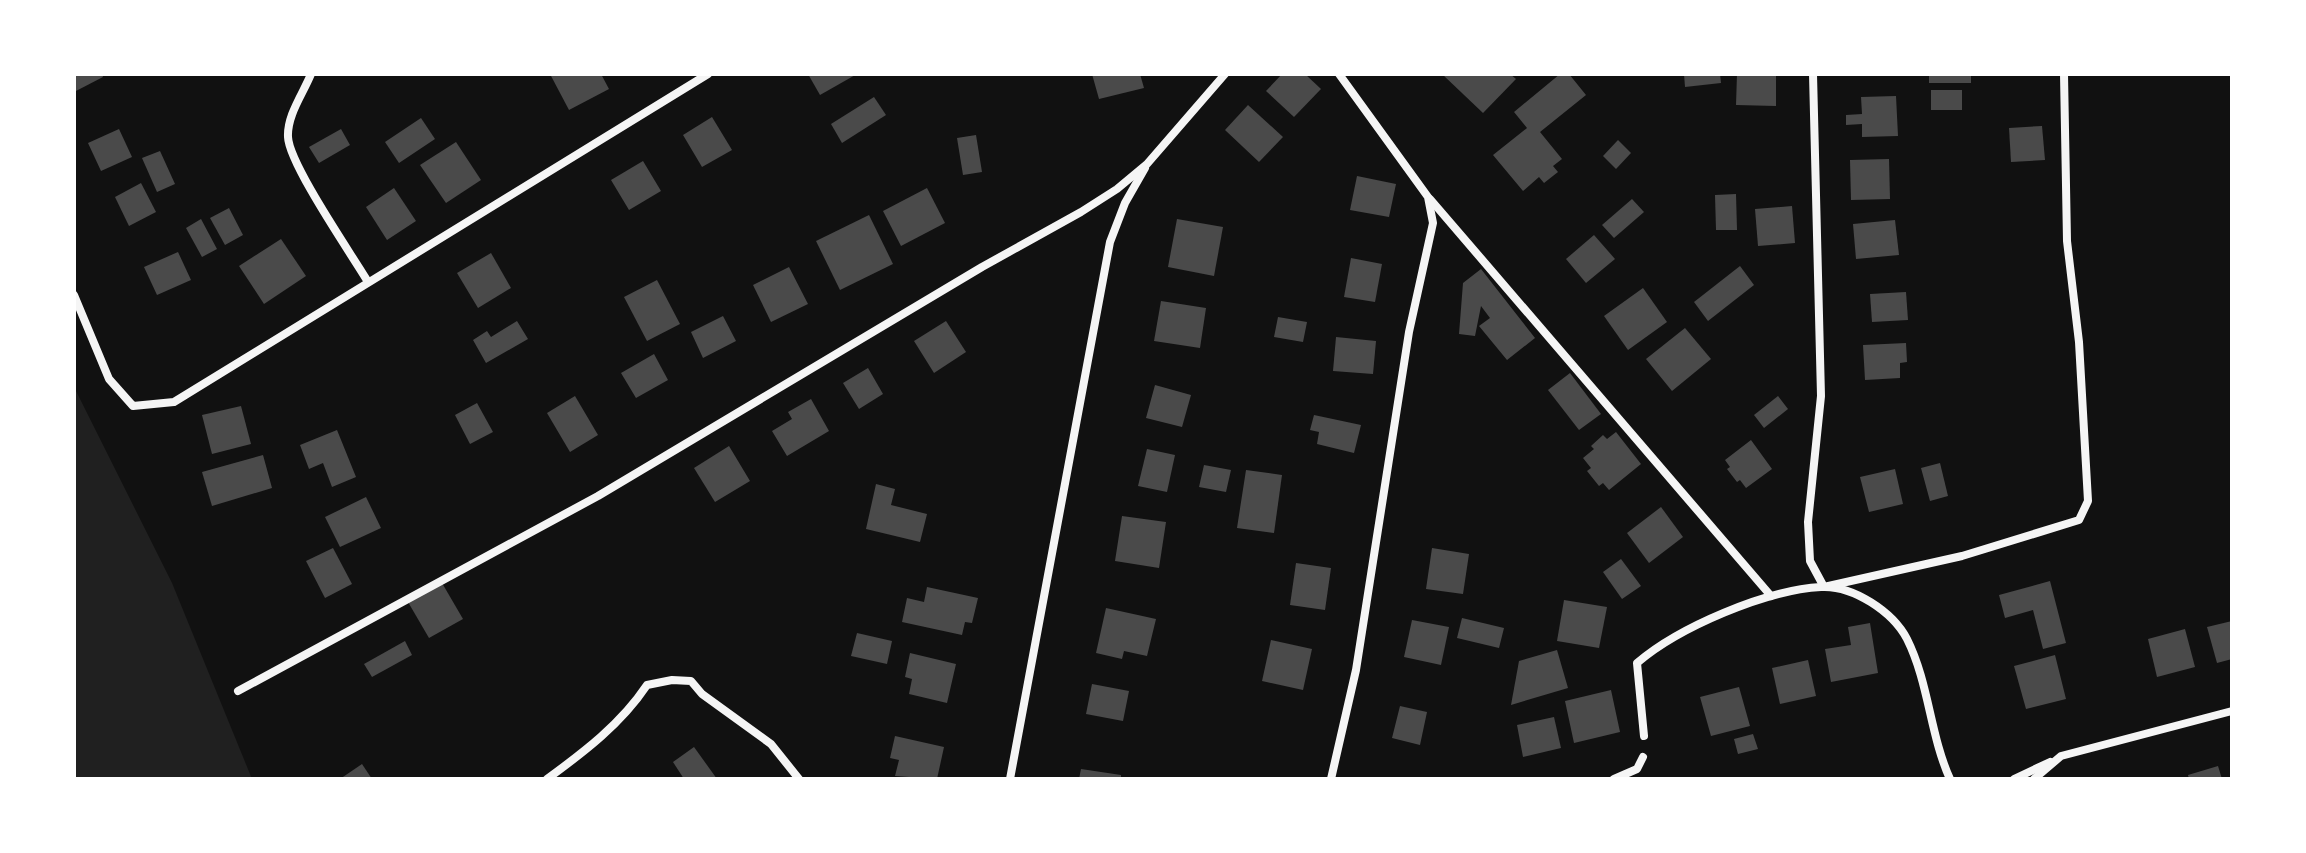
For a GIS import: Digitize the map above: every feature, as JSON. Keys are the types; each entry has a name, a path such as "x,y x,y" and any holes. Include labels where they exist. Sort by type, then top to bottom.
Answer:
{"street":[{"path":"311,74 290,120 288,140 299,168 368,282"},
{"path":"74,295 109,379 133,406 174,402 708,74"},
{"path":"238,691 598,496 982,267 1081,212 1117,189 1147,164 1225,74"},
{"path":"1339,74 1428,197 1771,596"},
{"path":"1813,74 1821,396 1808,522 1810,561 1824,587"},
{"path":"1644,736 1637,663 1658,645 1676,636 1771,596 1962,556 2079,520 2088,501 2079,342 2067,241 2064,74"},
{"path":"1010,779 1110,242 1125,203 1147,164"},
{"path":"1331,779 1356,670 1409,332 1433,223 1428,197"},
{"path":"1824,587 1849,592 1894,620 1906,639 1922,682 1941,759 1950,779"},
{"path":"547,779 631,709 647,685 672,680 691,681 702,694 771,744 799,779"},
{"path":"2014,779 2061,756 2232,711"},
{"path":"2034,779 2061,756"},
{"path":"1614,779 1637,769 1643,757"}],"shaded area":[{"path":"74,387 172,583 252,779 74,779"}],"building":[{"path":"74,74 102,74 103,77 74,92"},
{"path":"550,74 601,74 609,89 569,110"},
{"path":"808,74 857,74 820,95"},
{"path":"1092,74 1140,74 1144,88 1099,99"},
{"path":"1282,74 1305,74 1321,89 1294,117 1266,91"},
{"path":"1442,74 1510,74 1516,79 1483,113"},
{"path":"1560,74 1569,74 1586,95 1540,132 1562,159 1553,166 1558,172 1544,183 1539,177 1523,191 1493,155 1527,128 1514,112"},
{"path":"1684,74 1720,74 1721,83 1685,87"},
{"path":"1737,74 1776,74 1776,106 1736,105"},
{"path":"1929,74 1971,74 1971,83 1929,83"},
{"path":"1931,90 1962,90 1962,110 1931,110"},
{"path":"1896,96 1898,136 1862,137 1862,124 1846,125 1846,115 1862,114 1861,97"},
{"path":"874,97 886,115 842,143 831,124"},
{"path":"1248,105 1283,137 1259,162 1225,130"},
{"path":"712,117 732,150 702,167 683,135"},
{"path":"421,118 435,139 399,163 385,142"},
{"path":"2042,126 2045,160 2011,162 2009,128"},
{"path":"119,129 132,157 101,171 88,143"},
{"path":"341,129 350,145 319,163 309,147"},
{"path":"976,135 982,172 963,175 957,138"},
{"path":"1618,140 1631,153 1616,169 1603,156"},
{"path":"456,142 481,180 446,203 420,165"},
{"path":"160,151 175,184 157,192 142,158"},
{"path":"1889,159 1890,199 1851,200 1850,160"},
{"path":"643,161 661,191 629,210 611,180"},
{"path":"1357,176 1396,184 1389,217 1350,210"},
{"path":"141,183 156,212 129,226 115,197"},
{"path":"394,188 416,221 387,240 366,207"},
{"path":"927,188 945,223 901,246 883,211"},
{"path":"1736,194 1737,230 1716,230 1715,195"},
{"path":"1632,199 1644,212 1614,238 1602,225"},
{"path":"1792,206 1795,243 1758,246 1755,209"},
{"path":"229,208 243,235 225,245 210,218"},
{"path":"869,215 893,264 840,290 816,241"},
{"path":"201,219 217,249 202,257 186,228"},
{"path":"1177,219 1223,227 1214,276 1168,267"},
{"path":"1895,220 1899,255 1856,259 1853,224"},
{"path":"1594,235 1615,259 1586,283 1566,259"},
{"path":"281,239 306,276 264,304 239,266"},
{"path":"178,252 191,280 157,295 144,267"},
{"path":"491,253 511,288 478,308 457,273"},
{"path":"1351,258 1382,264 1375,302 1344,297"},
{"path":"1740,266 1754,285 1708,321 1694,302"},
{"path":"789,267 808,304 771,322 753,285"},
{"path":"1481,269 1535,338 1507,360 1479,326 1490,318 1481,306 1475,336 1459,334 1463,283"},
{"path":"657,280 680,324 647,341 624,297"},
{"path":"1643,288 1667,322 1628,350 1604,316"},
{"path":"1906,292 1908,320 1872,322 1870,294"},
{"path":"1161,301 1206,308 1200,348 1154,341"},
{"path":"723,316 736,341 703,358 691,332"},
{"path":"1278,317 1307,322 1303,342 1274,337"},
{"path":"517,321 528,339 486,363 473,340 487,331 491,337"},
{"path":"946,321 966,352 934,373 914,341"},
{"path":"1685,328 1711,359 1672,391 1646,359"},
{"path":"1336,337 1376,341 1373,374 1333,371"},
{"path":"1906,343 1907,362 1900,363 1900,378 1865,380 1863,345"},
{"path":"654,354 668,380 636,398 621,373"},
{"path":"868,368 883,394 859,409 843,383"},
{"path":"1570,373 1601,414 1579,430 1548,390"},
{"path":"1155,385 1191,395 1182,427 1146,418"},
{"path":"575,396 598,435 570,452 547,413"},
{"path":"1778,396 1788,409 1764,428 1754,415"},
{"path":"811,399 829,431 787,456 772,431 792,419 788,412"},
{"path":"477,403 493,432 470,444 455,415"},
{"path":"241,406 251,444 212,454 202,415"},
{"path":"1314,415 1361,425 1354,453 1317,444 1319,432 1310,430"},
{"path":"337,430 356,477 332,487 323,463 309,469 300,445"},
{"path":"1616,432 1641,464 1609,490 1603,483 1599,486 1587,471 1591,468 1583,458 1603,435 1607,439"},
{"path":"1751,440 1772,469 1746,488 1727,469 1730,467 1725,460"},
{"path":"729,446 750,481 715,502 694,468"},
{"path":"1147,449 1175,455 1167,492 1138,486"},
{"path":"263,455 272,488 212,506 202,472"},
{"path":"1940,463 1948,496 1930,501 1921,468"},
{"path":"1204,465 1231,470 1226,492 1199,487"},
{"path":"1895,469 1903,504 1869,512 1860,477"},
{"path":"1246,470 1282,475 1274,533 1237,528"},
{"path":"876,484 895,489 891,505 927,514 920,542 866,529"},
{"path":"366,497 381,528 340,547 325,517"},
{"path":"1661,507 1683,537 1649,563 1627,533"},
{"path":"1122,516 1166,522 1159,568 1115,561"},
{"path":"333,548 352,584 325,598 306,561"},
{"path":"1432,548 1469,554 1463,594 1426,589"},
{"path":"1621,559 1641,586 1622,599 1603,572"},
{"path":"1296,563 1331,568 1325,610 1290,605"},
{"path":"2050,581 2066,643 2043,649 2033,610 2005,618 1999,595"},
{"path":"442,583 463,619 429,638 408,602"},
{"path":"927,587 978,598 972,623 965,622 962,635 902,622 907,598 924,602"},
{"path":"1564,600 1607,607 1599,648 1557,641"},
{"path":"1106,608 1156,619 1147,656 1124,651 1122,659 1096,653"},
{"path":"1462,618 1504,628 1499,648 1457,638"},
{"path":"1412,620 1449,627 1441,665 1404,657"},
{"path":"2232,621 2232,659 2217,663 2207,627"},
{"path":"1870,623 1878,673 1831,682 1825,649 1851,645 1848,627"},
{"path":"2185,629 2195,667 2157,677 2148,639"},
{"path":"857,633 892,641 887,664 851,656"},
{"path":"1271,640 1312,649 1303,690 1262,681"},
{"path":"405,641 412,655 372,677 364,664"},
{"path":"1557,650 1568,688 1511,705 1519,661"},
{"path":"910,653 956,664 947,703 909,694 912,679 905,677"},
{"path":"2055,655 2066,699 2026,709 2014,666"},
{"path":"1808,660 1816,696 1780,704 1772,668"},
{"path":"1092,684 1129,691 1123,721 1086,714"},
{"path":"1739,687 1750,726 1711,736 1700,697"},
{"path":"1611,690 1620,732 1574,743 1565,701"},
{"path":"1400,706 1427,712 1420,745 1392,738"},
{"path":"1554,717 1561,748 1523,757 1517,725"},
{"path":"1753,734 1758,749 1738,754 1734,739"},
{"path":"895,736 944,747 937,779 895,776 899,760 890,758"},
{"path":"694,747 717,779 684,779 673,762"},
{"path":"362,764 372,779 340,779"},
{"path":"2218,766 2222,779 2189,779 2188,775"},
{"path":"1081,769 1121,775 1121,779 1079,779"}]}
